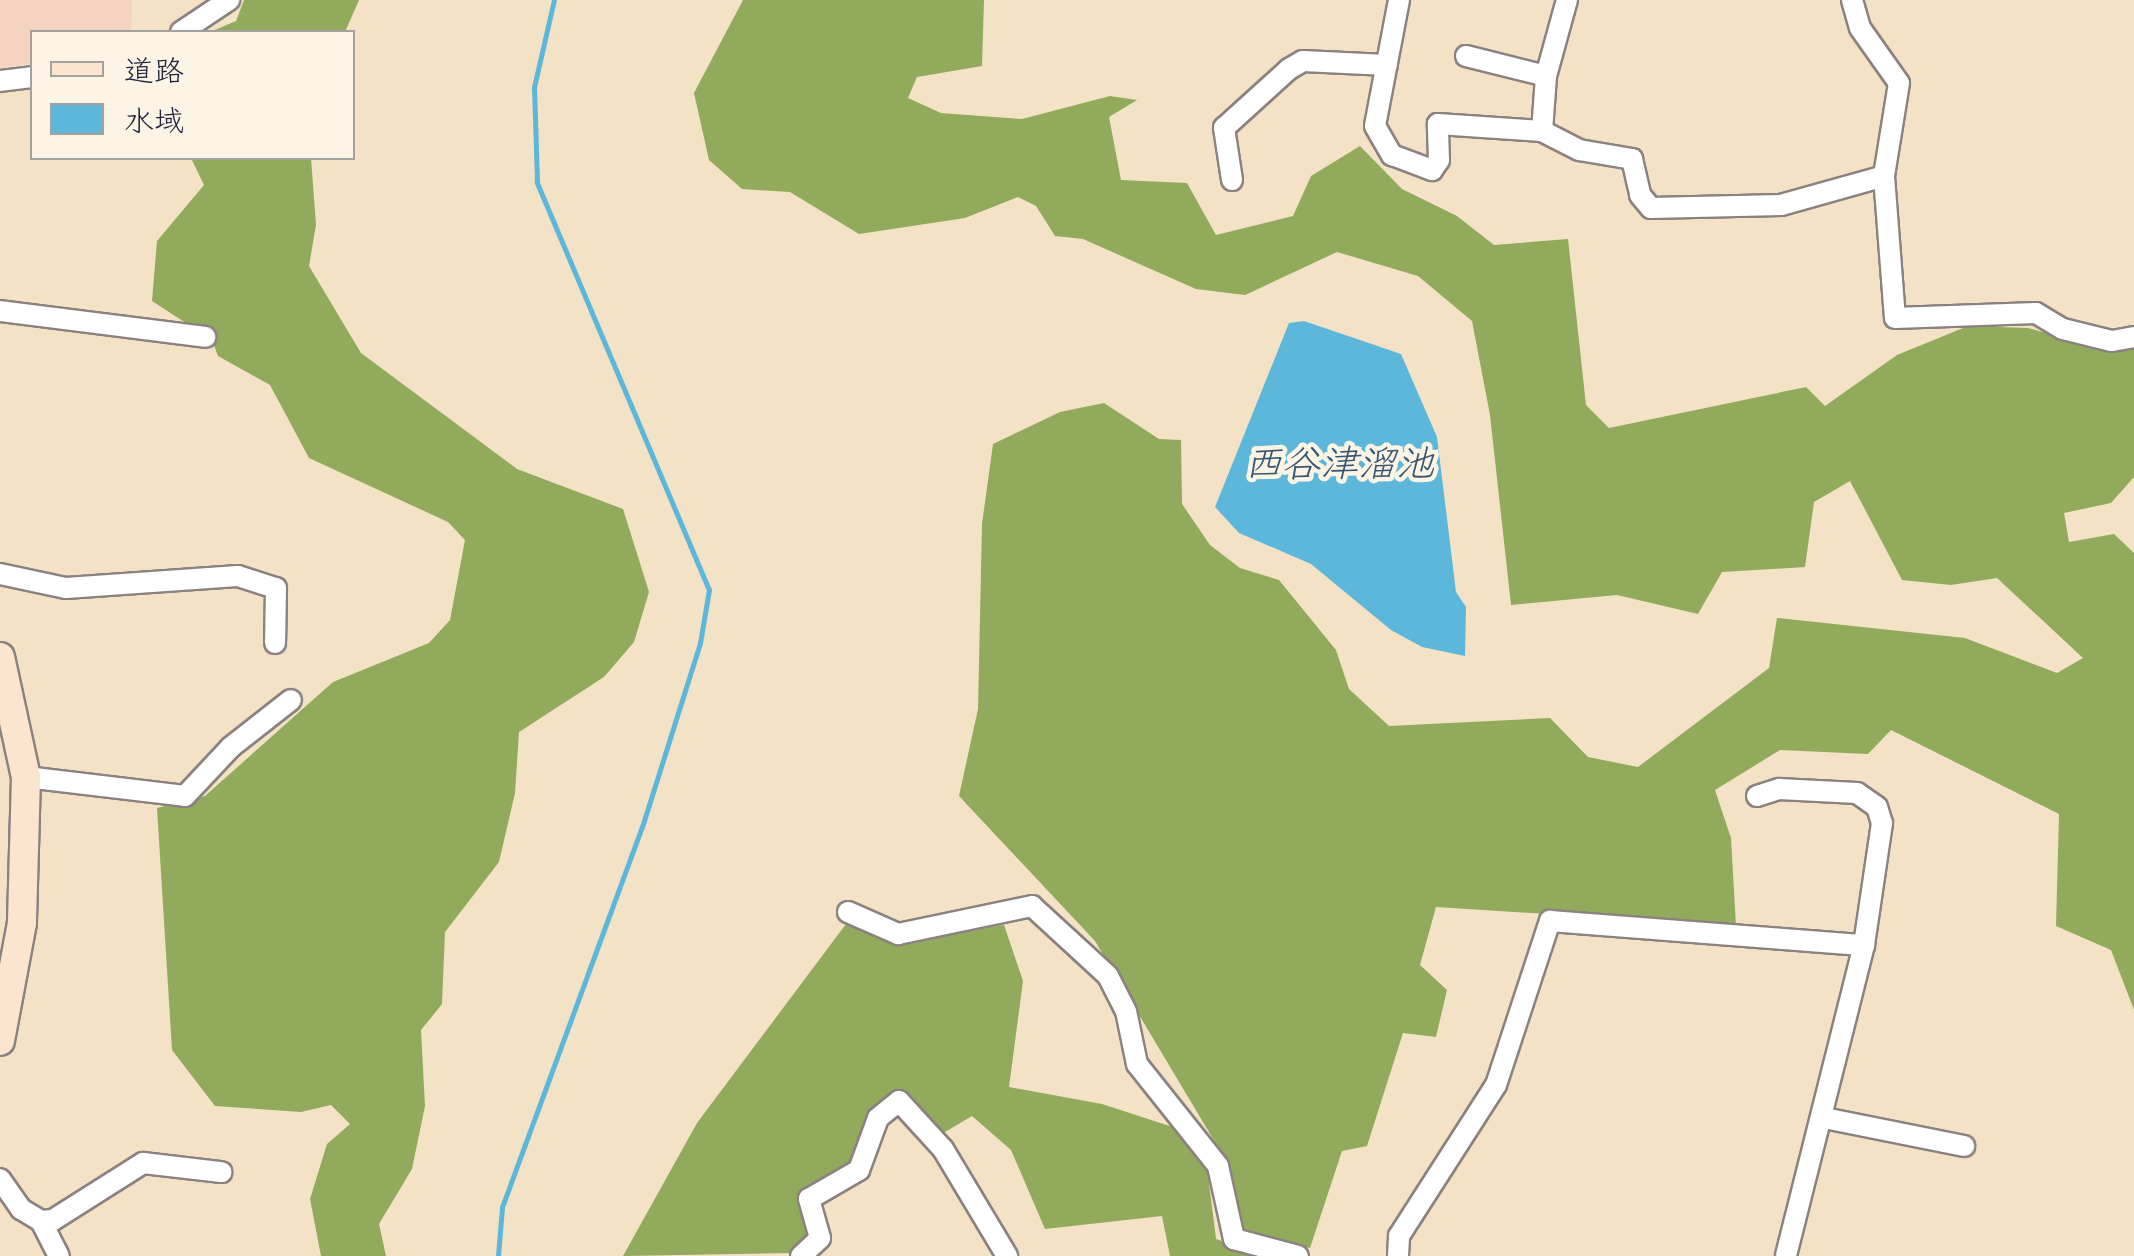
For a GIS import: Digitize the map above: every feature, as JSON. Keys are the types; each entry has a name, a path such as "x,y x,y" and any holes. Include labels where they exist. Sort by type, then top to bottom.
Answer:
{"main road":[{"path":"0,657 26,776 22,923 0,1041"}],"street":[{"path":"184,30 229,0"},
{"path":"1399,0 1375,126 1392,155 1432,170 1439,160 1438,124 1542,131 1579,150 1632,159 1640,194 1651,208 1781,204 1884,176"},
{"path":"1542,131 1546,76 1567,0"},
{"path":"1852,0 1860,28 1898,83 1884,176 1896,318 2036,313 2096,337 2134,338"},
{"path":"1466,56 1546,76"},
{"path":"1232,180 1224,128 1289,69 1303,62 1387,65"},
{"path":"0,81 30,77"},
{"path":"0,312 204,337"},
{"path":"0,574 66,588 238,576 276,588 275,643"},
{"path":"26,776 185,796 231,747 291,700"},
{"path":"1757,796 1778,790 1857,793 1877,807 1882,823 1864,945 1824,1118 1786,1256"},
{"path":"848,912 898,934 1032,906 1108,976 1126,1011 1137,1064 1218,1166 1234,1239 1298,1256"},
{"path":"1398,1256 1400,1236 1496,1085 1550,921 1864,945"},
{"path":"801,1256 820,1238 810,1199 859,1170 878,1118 898,1101 943,1149 1007,1256"},
{"path":"1824,1118 1964,1146"},
{"path":"41,1221 53,1220 116,1174 142,1163 221,1172"},
{"path":"0,1179 21,1208 41,1221 59,1256"}],"shaded area":[{"path":"0,0 132,0 131,30 30,30 30,63 0,68"}],"green space":[{"path":"244,0 359,0 346,30 215,30 236,21"},
{"path":"743,0 984,0 982,66 917,77 908,98 941,113 1022,119 1110,96 1137,100 1109,117 1121,180 1187,183 1216,235 1293,216 1311,176 1360,146 1402,189 1457,216 1494,245 1568,239 1586,405 1609,428 1806,387 1825,406 1897,355 1968,326 2028,328 2108,350 2134,346 2134,477 2111,503 2064,513 2069,542 2114,534 2134,553 2134,1010 2111,950 2056,926 2059,814 1891,730 1868,754 1780,750 1715,790 1731,838 1736,926 1436,907 1420,965 1447,990 1436,1037 1403,1033 1367,1146 1342,1151 1310,1248 1243,1232 1228,1164 1095,941 959,796 978,709 982,524 993,444 1060,412 1104,403 1159,439 1181,440 1182,504 1210,545 1240,568 1279,580 1336,650 1349,689 1389,726 1550,718 1588,757 1638,767 1769,668 1777,618 1965,638 2057,673 2083,658 1997,578 1951,585 1902,580 1850,481 1814,502 1805,567 1722,572 1698,614 1617,595 1511,605 1490,415 1472,321 1418,276 1337,252 1245,295 1196,289 1083,239 1055,236 1036,206 1018,197 965,218 859,234 790,192 742,189 709,160 694,93"},
{"path":"192,160 311,160 316,225 309,266 361,353 517,469 623,509 649,592 634,642 604,677 519,732 515,793 499,862 445,932 442,1004 421,1030 425,1106 412,1169 379,1224 386,1256 321,1256 310,1199 327,1144 350,1124 331,1105 301,1112 215,1106 172,1050 157,808 205,796 333,682 429,643 450,620 465,540 448,522 309,458 270,385 218,356 212,340 152,301 157,241 204,185"},
{"path":"849,920 901,940 1004,925 1023,981 1009,1087 1102,1104 1185,1131 1206,1159 1216,1239 1266,1256 1170,1256 1162,1216 1045,1229 1011,1150 972,1116 940,1135 905,1091 878,1103 849,1162 803,1190 809,1233 795,1253 623,1256 697,1123"}],"water":[{"name":"西谷津溜池","path":"1304,321 1401,354 1437,437 1456,592 1466,607 1465,656 1422,647 1391,630 1311,564 1239,533 1215,507 1289,323"}],"waterway":[{"path":"498,1256 502,1207 642,827 700,643 709,590 537,182 534,87 554,0"}]}
